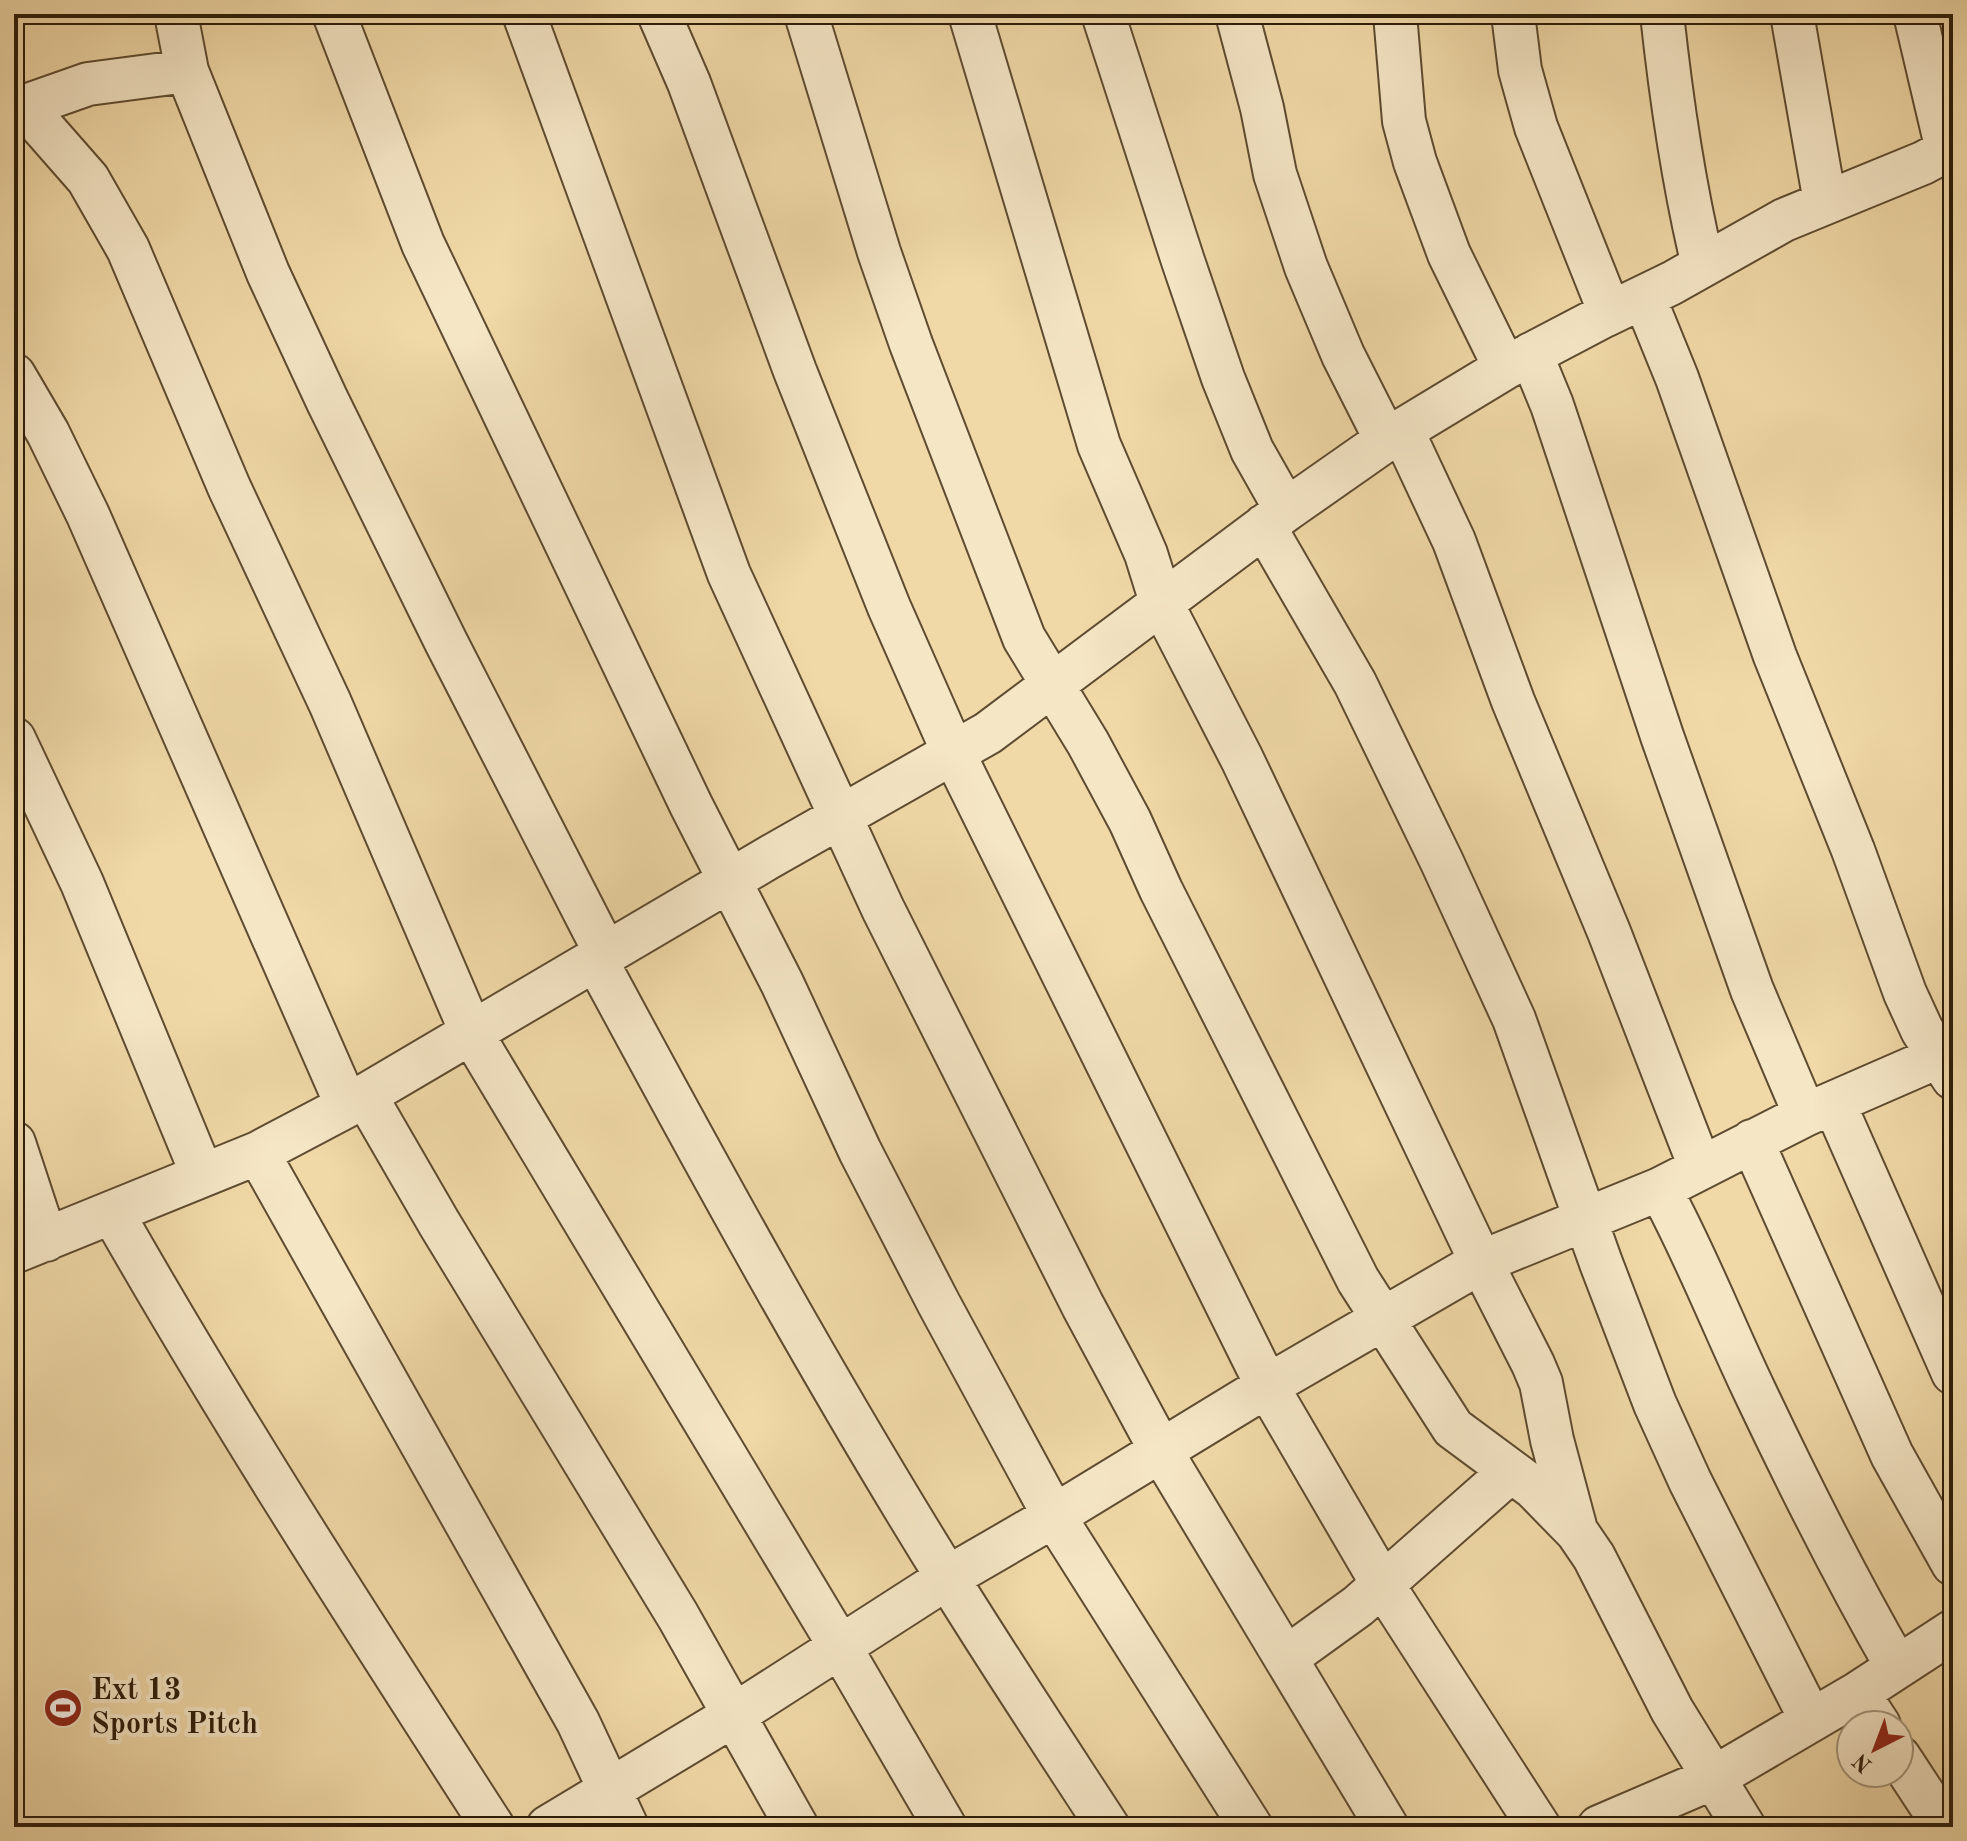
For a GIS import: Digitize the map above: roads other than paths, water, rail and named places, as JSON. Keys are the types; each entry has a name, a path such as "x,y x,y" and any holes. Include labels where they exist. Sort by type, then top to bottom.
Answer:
{"street":[{"path":"176,14 187,71 268,273 327,400 702,1159 947,1578 1108,1827"},
{"path":"334,14 423,244 729,881 782,983 867,1165 1054,1516 1251,1827"},
{"path":"524,14 729,574 883,909 1076,1292 1161,1451 1387,1827"},
{"path":"659,14 689,83 795,371 889,607 953,752 1267,1386 1383,1585 1539,1827"},
{"path":"806,14 879,252 911,344 1024,638 1088,743 1130,821 1253,1073 1358,1280 1381,1318 1453,1428 1534,1488 1577,1532 1594,1557 1672,1710 1744,1827"},
{"path":"970,14 1099,445 1146,554 1161,602 1242,759 1541,1383 1552,1440 1577,1532"},
{"path":"1103,14 1183,261 1275,518 1441,860 1514,1019 1655,1404 1690,1481 1811,1720"},
{"path":"1237,14 1262,108 1275,174 1306,267 1343,355 1394,435 1458,551 1513,701 1609,932 1700,1167"},
{"path":"1395,14 1401,104 1415,162 1449,254 1518,361 1552,405 1752,990 1820,1109 1953,1373"},
{"path":"548,1827 620,1809 734,1715 839,1645 1267,1386 1481,1262 1660,1189 1820,1109 1946,1068 1922,1030 1905,993 1853,850 1775,656 1677,378 1627,305 1536,127 1520,70 1513,14"},
{"path":"1662,14 1680,155 1703,265"},
{"path":"1792,14 1825,202"},
{"path":"14,1143 30,1246 258,1153 356,1101 729,881 988,733 1275,518 1394,435 1518,361 1784,220 1950,149 1915,14"},
{"path":"187,71 88,84 19,108 88,179 128,249 229,487 330,703 472,1034 945,1827"},
{"path":"14,375 48,433 88,515 356,1101 439,1223 678,1616 797,1827"},
{"path":"14,739 82,883 202,1174"},
{"path":"1752,1141 1880,1430 1953,1564"},
{"path":"258,1153 571,1709 620,1809"},
{"path":"1660,1189 1762,1406 1872,1625 1897,1667"},
{"path":"113,1214 164,1305 493,1827"},
{"path":"1286,1658 1383,1585 1511,1471"},
{"path":"1868,1709 1897,1667 1953,1631"},
{"path":"1599,1827 1713,1778 1811,1720 1835,1715"},
{"path":"1915,1777 1944,1813"}],"place":[{"name":"Ext 13 Sports Pitch","path":"63,1708"}]}
